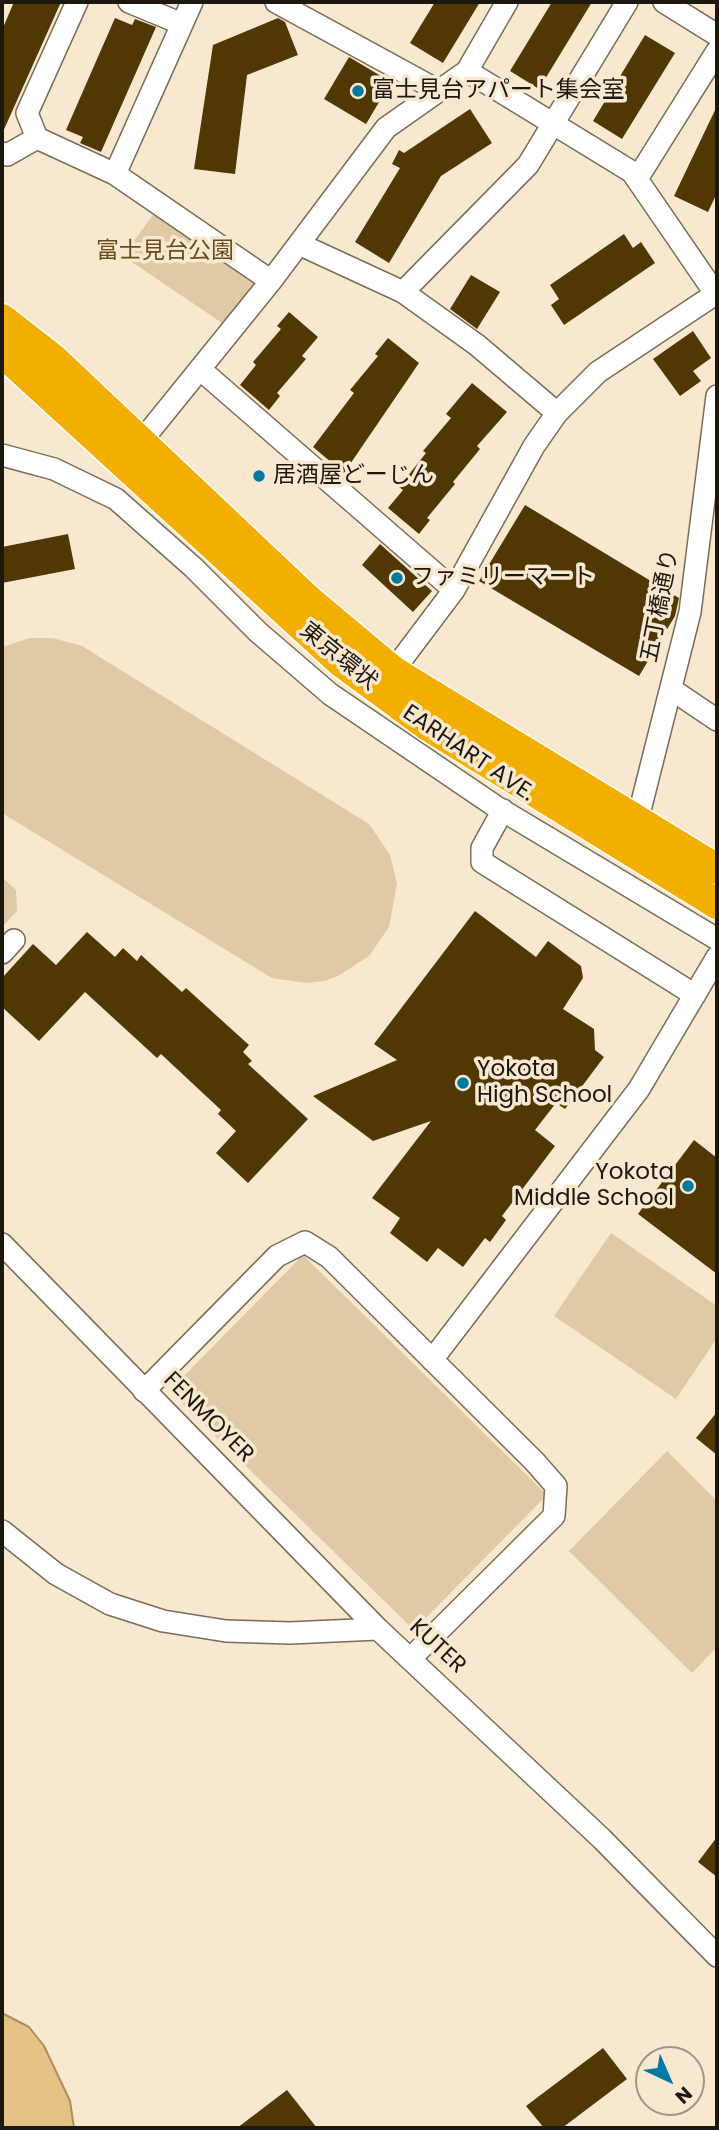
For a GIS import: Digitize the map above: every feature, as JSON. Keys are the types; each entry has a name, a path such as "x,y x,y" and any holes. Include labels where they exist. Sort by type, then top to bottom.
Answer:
{"highway":[{"name":"東京環状","path":"2,319 52,358 307,599 393,670 629,834 717,904"},
{"name":"東京環状","path":"2,352 341,662 428,726 629,834 717,869"}],"street":[{"path":"77,2 27,113 37,138 115,174 271,281"},
{"path":"129,2 182,24"},
{"path":"115,174 192,2"},
{"path":"276,2 439,91"},
{"path":"140,443 271,281 386,128 467,71 507,2"},
{"path":"403,292 528,164 627,2"},
{"path":"664,2 717,35"},
{"path":"637,179 717,51"},
{"path":"393,670 454,590 534,446 558,413 598,372 716,293 632,172 467,71"},
{"path":"2,153 7,155 37,138"},
{"path":"299,244 403,292 477,345 558,413"},
{"path":"201,370 454,590"},
{"name":"五丁橋通り","path":"629,834 691,612 715,433 717,396"},
{"name":"EARHART AVE.","path":"2,455 54,469 116,499 194,568 258,632 330,694 503,810 717,939"},
{"path":"671,689 717,720"},
{"path":"503,810 482,848 482,862 695,995"},
{"path":"432,1360 639,1089 717,957"},
{"path":"144,1391 277,1256 305,1242 329,1257 555,1486 554,1516 411,1658"},
{"name":"FENMOYER","path":"2,1244 378,1629"},
{"name":"KUTER","path":"2,1531 56,1574 99,1598 163,1621 226,1631 290,1633 378,1629 601,1839 717,1956"}],"green space":[{"name":"富士見台公園","path":"155,212 255,284 222,323 123,256"},
{"path":"30,638 53,638 82,646 369,824 390,855 397,884 389,927 369,956 338,976 324,981 306,983 272,978 2,813 2,647"},
{"path":"2,877 16,890 17,911 2,927"},
{"path":"611,1233 717,1306 717,1338 676,1399 554,1316"},
{"path":"303,1255 547,1495 414,1630 169,1391"},
{"path":"667,1451 717,1501 717,1647 692,1673 569,1551"}],"shaded area":[{"path":"2,2013 29,2027 44,2046 70,2101 74,2128 2,2128"}],"building":[{"path":"14,2 61,2 2,134 2,30"},
{"path":"435,2 480,2 443,63 410,43"},
{"path":"552,2 592,2 539,89 510,71"},
{"path":"115,18 132,25 135,19 156,27 101,152 80,143 83,137 66,130"},
{"path":"278,18 285,22 298,55 247,75 235,174 194,169 213,45"},
{"path":"645,35 675,53 622,139 593,121"},
{"name":"富士見台アパート集会室","path":"349,57 391,82 366,124 324,99"},
{"path":"717,106 717,193 708,212 674,196"},
{"path":"470,109 492,143 441,176 389,263 355,242 400,168 392,164 399,150 404,153"},
{"path":"624,234 633,248 641,242 655,263 564,325 551,305 559,299 550,285"},
{"path":"471,275 500,292 477,329 450,309"},
{"path":"289,312 318,337 302,356 306,359 277,393 280,396 269,410 240,385 256,365 253,362 281,329 277,326"},
{"path":"693,331 711,358 693,371 701,381 680,396 653,359"},
{"path":"388,338 419,363 344,473 313,447 354,393 350,390 378,356 375,354"},
{"path":"472,383 507,412 477,446 480,449 427,518 430,520 419,534 388,508 403,490 399,487 426,453 423,451 451,418 446,414"},
{"path":"525,505 679,598 675,616 639,676 479,581"},
{"path":"68,534 75,569 2,583 2,547"},
{"name":"ファミリーマート","path":"380,544 432,591 413,612 362,565"},
{"name":"Yokota High School","path":"475,911 536,957 548,941 581,966 583,978 563,1009 594,1029 595,1050 604,1057 565,1109 556,1103 535,1130 555,1146 502,1216 506,1220 490,1242 485,1238 463,1267 438,1248 427,1262 390,1233 400,1218 372,1198 431,1121 373,1141 313,1096 397,1060 374,1044"},
{"path":"87,932 115,957 123,948 137,961 141,955 182,992 186,988 249,1045 243,1052 252,1061 248,1064 308,1119 248,1183 216,1153 236,1131 218,1114 221,1110 161,1054 157,1058 85,992 39,1041 2,1007 2,978 33,944 56,965"},
{"name":"Yokota Middle School","path":"694,1140 717,1158 717,1274 638,1214"},
{"path":"717,1412 717,1455 696,1438"},
{"path":"717,1837 717,1877 698,1862"},
{"path":"603,2048 627,2079 562,2128 544,2128 526,2106"},
{"path":"287,2090 317,2128 237,2128"}],"place":[{"name":"富士見台アパート集会室","path":"358,91"},
{"name":"居酒屋どーじん","path":"259,476"},
{"name":"ファミリーマート","path":"397,578"},
{"name":"Yokota High School","path":"463,1083"},
{"name":"Yokota Middle School","path":"688,1186"}]}
